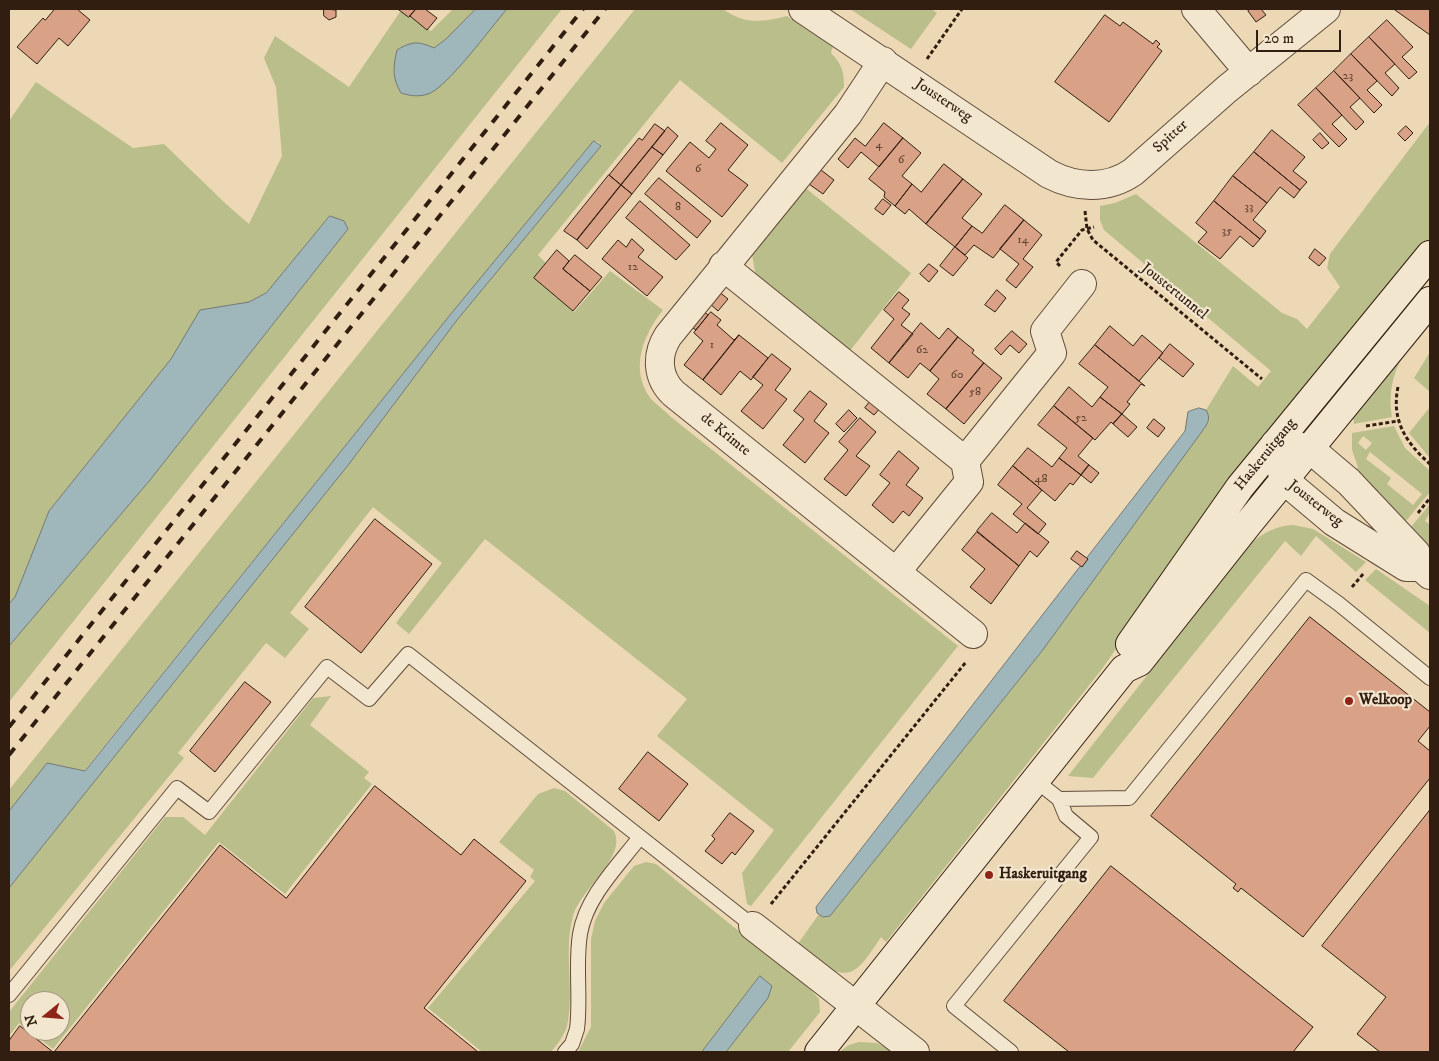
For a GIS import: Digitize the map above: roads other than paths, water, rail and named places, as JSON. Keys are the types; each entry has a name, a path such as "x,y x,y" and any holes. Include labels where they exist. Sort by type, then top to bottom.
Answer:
{"street":[{"name":"Jousterweg","path":"803,9 1049,174 1063,181 1085,185"},
{"path":"1196,9 1249,72"},
{"name":"Spitter","path":"1085,185 1108,183 1133,172 1249,72 1326,9"},
{"name":"de Krimte","path":"883,61 848,114 723,266 663,344 659,360 664,382 673,393 973,634"},
{"name":"Haskeruitgang","path":"1124,669 1126,649 1218,517 1275,444 1430,255"},
{"path":"723,266 965,461 969,482 896,572"},
{"path":"965,461 1052,353 1044,331 1072,275"},
{"name":"Haskeruitgang","path":"819,1052 1124,669 1139,662 1309,448 1430,301"},
{"name":"Jousterweg","path":"1275,444 1284,480 1322,513 1406,567 1426,571"},
{"path":"1275,444 1309,448"},
{"name":"Jousterweg","path":"1309,448 1349,482 1416,553 1426,571"},
{"path":"753,926 915,1052"}],"lane":[{"path":"1059,799 1130,798 1306,580 1339,604 1430,678"},
{"path":"9,996 177,788 209,812 327,667 370,700 408,654 753,926"},
{"path":"1011,1052 954,1006 1091,837 1066,816 1059,799 1036,780"},
{"path":"565,1052 572,1044 577,1029 580,935 584,918 595,897 640,837"}],"water":[{"path":"476,9 507,9 469,56 436,89 421,96 401,93 394,72 397,50 415,43 434,48 446,39"},
{"path":"594,141 601,146 457,320 349,464 9,888 9,811 47,763 85,771 450,315"},
{"path":"330,216 344,221 348,229 150,480 9,646 9,604 15,597 49,511 171,359 200,310 249,302 266,293"},
{"path":"1199,408 1206,410 1208,416 1205,427 1042,651 830,916 823,917 817,913 816,907 1185,431 1188,412"},
{"path":"760,976 772,986 768,998 726,1052 702,1052"}],"railway":[{"path":"9,727 583,9"},
{"path":"9,755 605,9"}],"place":[{"name":"Welkoop","path":"1349,701"},
{"name":"Haskeruitgang","path":"989,875"}]}
